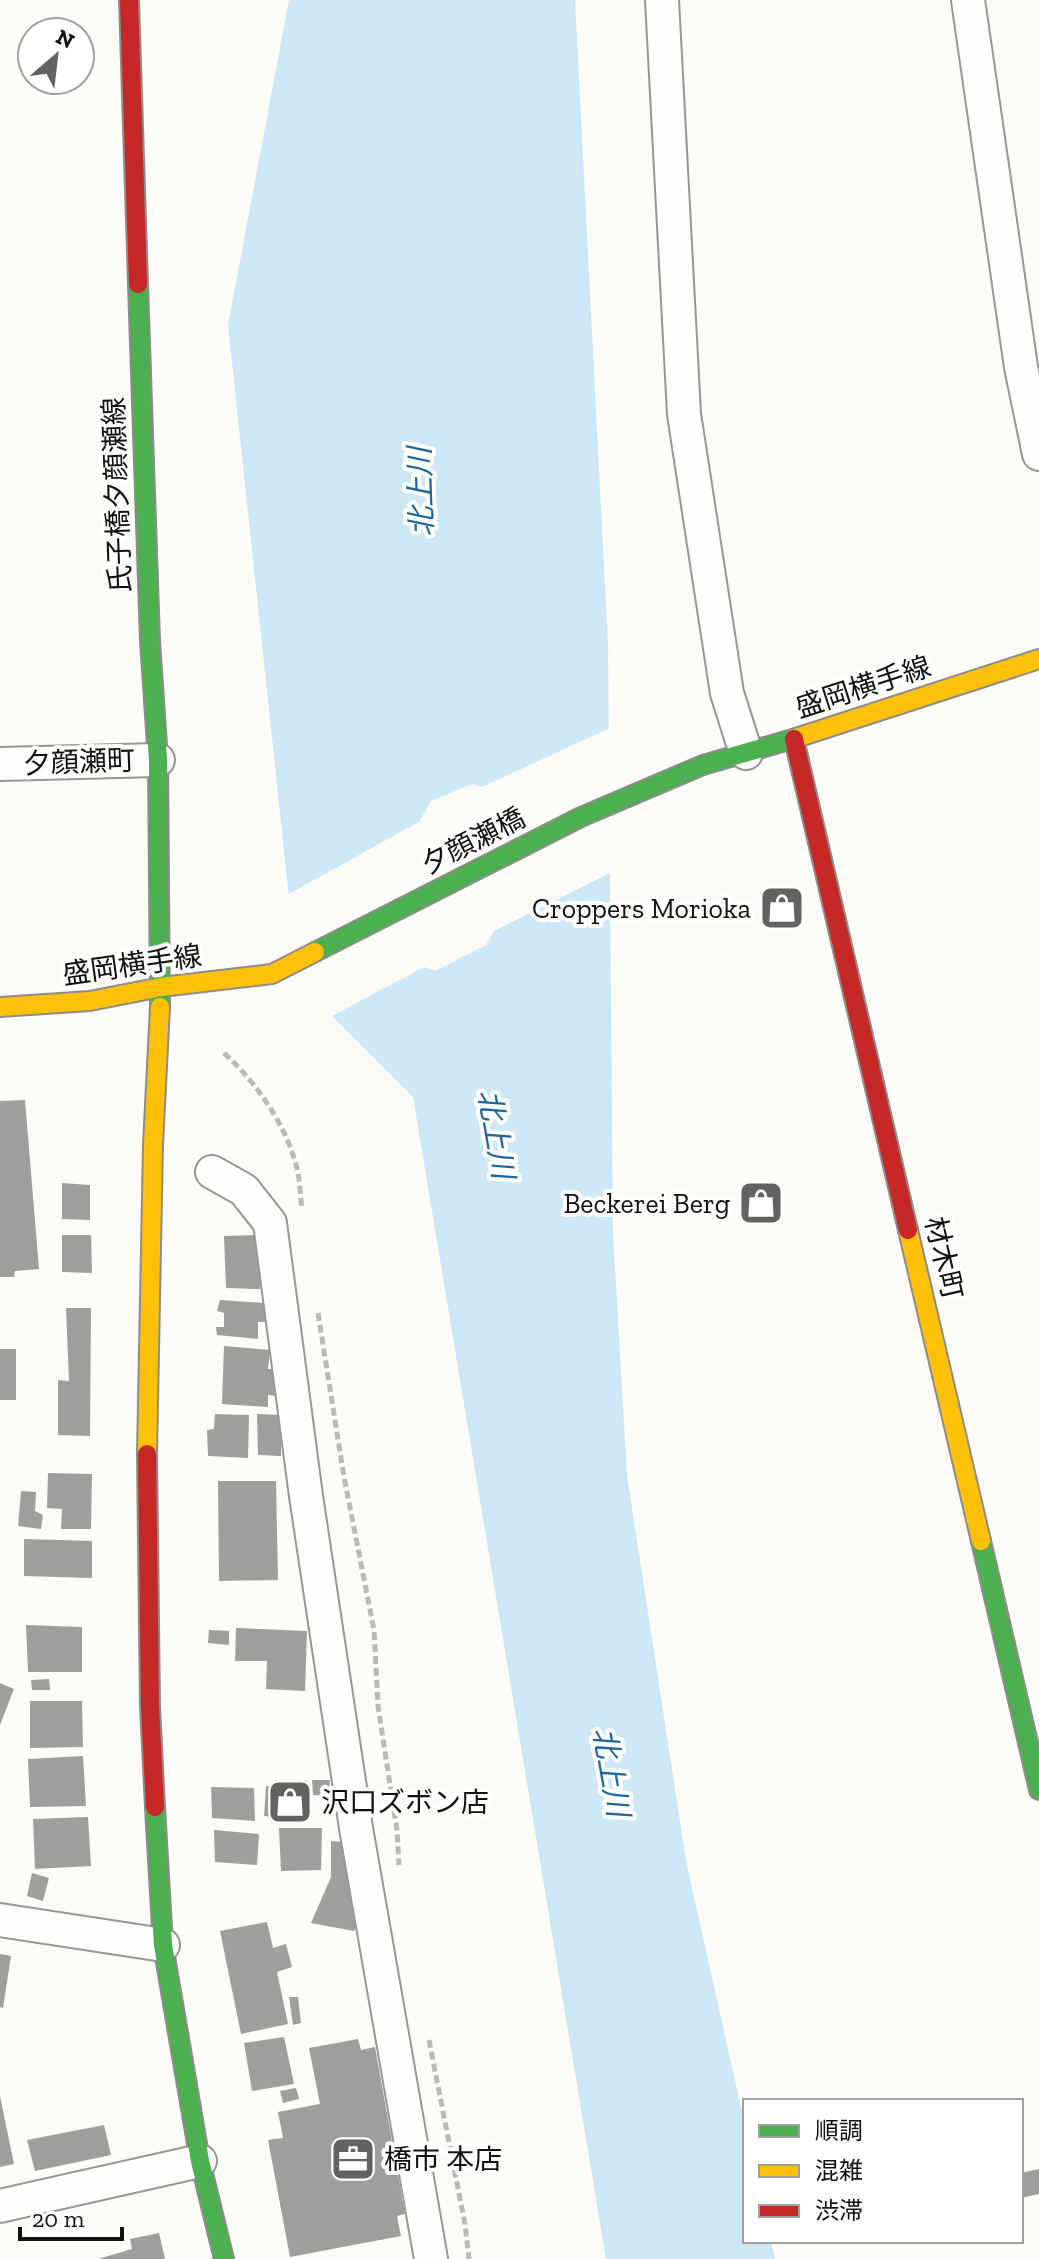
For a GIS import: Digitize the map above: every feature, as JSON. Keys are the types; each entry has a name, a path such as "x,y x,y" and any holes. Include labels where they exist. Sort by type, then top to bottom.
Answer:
{"street":[{"name":"氏子橋夕顔瀬線","path":"129,0 150,641 158,760 161,987 153,1145 147,1441 150,1706 163,1945 200,2161 224,2259"},
{"path":"662,0 684,414 727,693 746,753"},
{"path":"968,0 1021,367 1039,454"},
{"name":"盛岡横手線","path":"703,765 794,739 1039,659"},
{"name":"材木町","path":"794,739 1039,1790"},
{"name":"夕顔瀬町","path":"0,764 158,760"},
{"name":"夕顔瀬橋","path":"272,974 581,817 703,765"},
{"name":"盛岡横手線","path":"0,1007 90,1001 161,987 272,974"},
{"path":"212,1172 244,1190 270,1223 306,1496 356,1828 431,2259"},
{"path":"0,1920 163,1945"},
{"path":"0,2206 200,2161"}],"path":[{"path":"224,1053 236,1064 279,1124 296,1164 303,1217"},
{"path":"318,1310 344,1477 374,1630 378,1706 397,1830 400,1877"},
{"path":"428,2034 469,2259"}],"water":[{"name":"北上川","path":"289,0 575,0 608,644 613,1233 627,1475 686,1861 743,2116 743,2243 771,2243 775,2259 606,2259 413,1097 298,982 228,325"}],"pier":[{"path":"612,727 614,871 494,931 486,945 435,971 424,967 328,1018 295,984 285,896 419,822 431,801 472,784 482,787"}],"building":[{"path":"25,1100 39,1269 15,1271 14,1277 0,1277 0,1101"},
{"path":"62,1183 90,1185 90,1220 62,1219"},
{"path":"62,1235 91,1235 92,1273 62,1272"},
{"path":"259,1235 260,1289 226,1288 224,1236"},
{"path":"220,1300 265,1303 265,1322 258,1322 258,1339 217,1335 216,1327 224,1327 224,1313 217,1311"},
{"path":"66,1308 91,1308 90,1436 58,1435 58,1380 69,1381"},
{"path":"224,1346 270,1350 268,1369 278,1369 277,1396 268,1395 268,1407 222,1404"},
{"path":"0,1349 16,1349 16,1400 0,1400"},
{"path":"215,1414 249,1415 248,1458 208,1456 207,1430 214,1429"},
{"path":"257,1414 281,1415 281,1456 258,1455"},
{"path":"48,1473 92,1474 91,1529 61,1529 62,1509 47,1508"},
{"path":"218,1481 276,1481 278,1580 219,1581"},
{"path":"21,1491 36,1492 35,1511 43,1515 41,1529 18,1526"},
{"path":"24,1539 92,1541 92,1578 24,1576"},
{"path":"26,1625 82,1627 82,1672 28,1672"},
{"path":"236,1628 307,1631 305,1691 266,1689 267,1661 235,1661"},
{"path":"209,1630 229,1631 229,1645 208,1643"},
{"path":"49,1679 50,1690 32,1690 31,1680"},
{"path":"0,1683 14,1689 0,1725"},
{"path":"30,1701 82,1701 83,1747 30,1748"},
{"path":"83,1756 86,1806 30,1807 28,1759"},
{"path":"312,1780 330,1780 329,1796 313,1795"},
{"path":"266,1786 309,1791 306,1820 264,1816"},
{"path":"211,1787 254,1788 255,1821 212,1818"},
{"path":"88,1817 91,1866 35,1869 33,1819"},
{"path":"279,1828 322,1828 321,1870 281,1871"},
{"path":"214,1830 259,1834 257,1865 215,1862"},
{"path":"331,1841 345,1842 360,1919 354,1931 311,1923 331,1877"},
{"path":"32,1873 49,1878 43,1901 27,1896"},
{"path":"267,1922 273,1948 286,1944 292,1967 277,1972 288,2024 241,2034 220,1931"},
{"path":"0,1954 11,1956 3,2008 0,2007"},
{"path":"289,1997 298,1997 301,2023 293,2025"},
{"path":"284,2037 294,2084 252,2091 244,2043"},
{"path":"358,2039 361,2050 375,2047 405,2214 397,2216 401,2236 290,2257 268,2140 283,2138 278,2112 320,2104 309,2048"},
{"path":"296,2088 299,2099 283,2103 280,2091"},
{"path":"0,2096 14,2164 0,2167"},
{"path":"104,2125 111,2155 35,2171 27,2140"},
{"path":"1039,2169 1039,2194 1023,2198 1023,2173"},
{"path":"159,2233 165,2259 98,2259 132,2249 130,2239"}],"traffic: fast":[{"path":"138,284 150,641 158,760 160,1007"},
{"path":"315,952 581,817 703,765 796,738"},
{"path":"981,1541 1039,1790"},
{"path":"155,1807 163,1945 200,2161 224,2259"}],"traffic: slow":[{"path":"796,738 1039,659"},
{"path":"0,1007 90,1001 161,987 272,974 315,952"},
{"path":"147,1454 153,1145 160,1007"},
{"path":"908,1230 981,1541"}],"traffic: jam":[{"path":"129,0 138,284"},
{"path":"794,739 908,1230"},
{"path":"147,1454 150,1706 155,1807"}],"place":[{"name":"Croppers Morioka","path":"782,908"},
{"name":"Beckerei Berg","path":"761,1203"},
{"name":"沢口ズボン店","path":"290,1802"},
{"name":"橋市 本店","path":"353,2159"}]}
